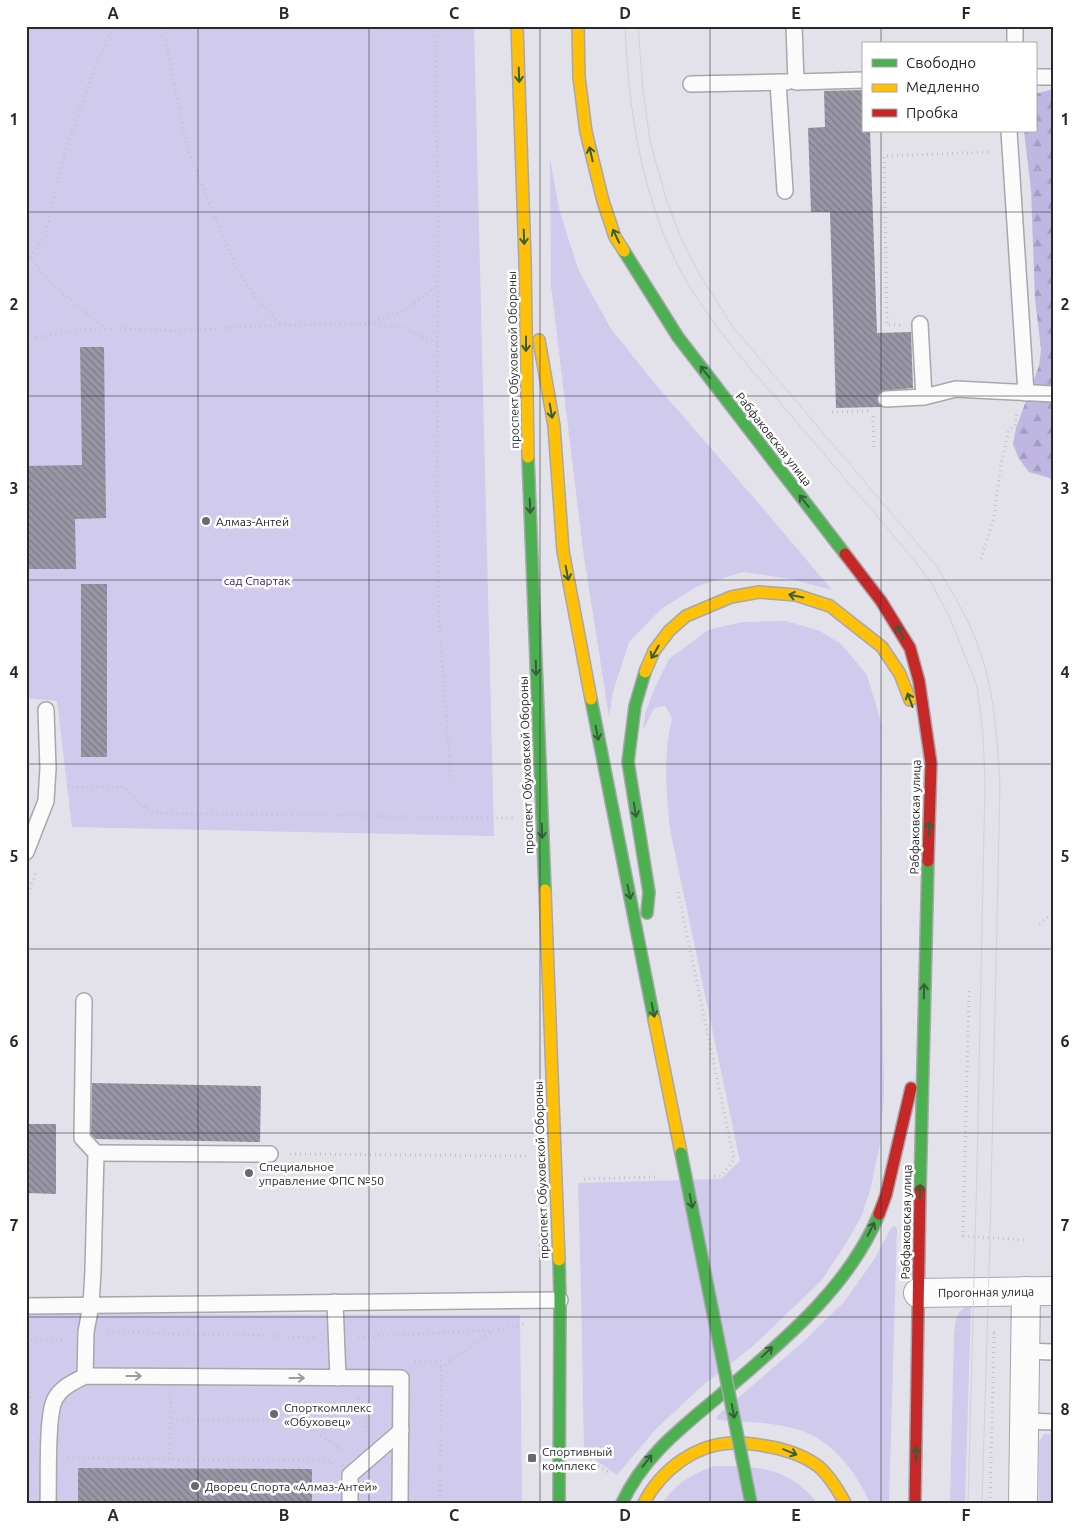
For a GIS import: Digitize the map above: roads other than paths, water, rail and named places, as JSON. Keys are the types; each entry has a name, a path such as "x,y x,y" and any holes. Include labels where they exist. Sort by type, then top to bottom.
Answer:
{"main road":[{"name":"проспект Обуховской Обороны","path":"517,26 525,260 527,427 560,1300 559,1503"},
{"name":"Рабфаковская улица","path":"578,26 579,77 586,132 602,201 615,237 678,338 881,601 910,648 919,681 931,763 923,1040 915,1503"},
{"path":"525,260 554,426 563,551 602,761 644,962 751,1503"},
{"path":"644,962 648,892 628,762 635,706 644,673 654,651 669,631 686,616 731,597 759,592 796,595 830,606 882,647 900,674 931,763"},
{"path":"622,1503 638,1473 654,1453 792,1329 832,1289 860,1252 886,1196 892,1163 923,1040"},
{"path":"644,1503 649,1491 670,1469 698,1451 731,1443 780,1448 807,1459 819,1467 829,1478 845,1503"}],"street":[{"name":"Прогонная улица","path":"918,1293 1040,1291"},
{"path":"1022,1503 1025,1351 1040,1291"}],"lane":[{"path":"794,26 796,82"},
{"path":"1015,26 1015,42"},
{"path":"1036,77 1053,77"},
{"path":"691,84 862,80"},
{"path":"778,82 785,191"},
{"path":"1009,132 1021,392"},
{"path":"920,324 924,397"},
{"path":"886,399 924,397 956,389 1053,394"},
{"path":"26,852 46,800 48,768 46,710"},
{"path":"84,1001 82,1138 96,1153 91,1305 86,1332 86,1376"},
{"path":"96,1153 270,1154"},
{"path":"26,1306 560,1300"},
{"path":"335,1302 338,1378"},
{"path":"1025,1351 1053,1352"},
{"path":"48,1503 50,1420 54,1399 65,1386 86,1376 401,1378 400,1503"},
{"path":"1024,1421 1053,1422"},
{"path":"350,1503 350,1475 401,1431"}],"tram line":[{"path":"625,26 626,53 636,135 656,214 677,264 704,309 736,351 929,579 949,616 977,686 983,734 985,782 968,1503"},
{"path":"638,26 643,90 650,141 666,198 680,236 700,275 733,327 938,568 959,604 976,640 991,692 1000,783 982,1503"}],"place":[{"name":"Алмаз-Антей","path":"206,521"},
{"name":"Специальное управление ФПС №50","path":"249,1173"},
{"name":"Спорткомплекс «Обуховец»","path":"274,1414"},
{"name":"Спортивный комплекс","path":"532,1458"},
{"name":"Дворец Спорта «Алмаз-Антей»","path":"195,1486"}],"park label":[{"name":"сад Спартак","path":"257,580"}]}
